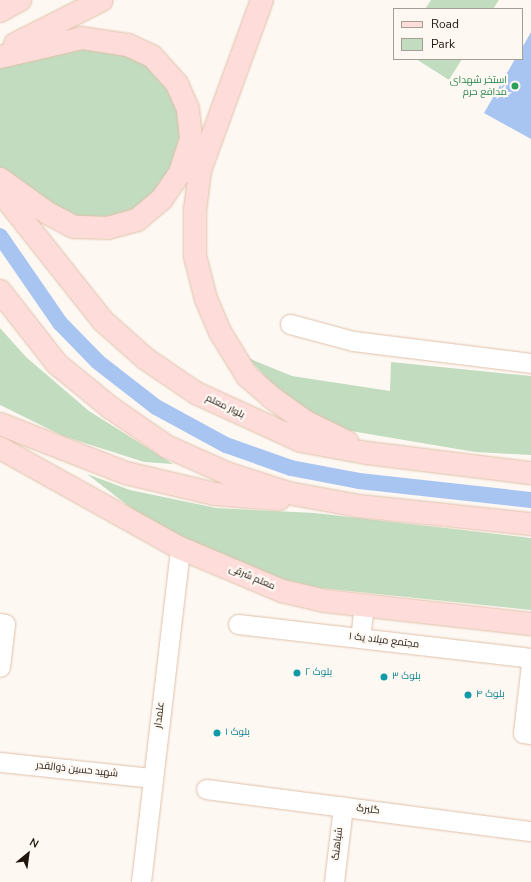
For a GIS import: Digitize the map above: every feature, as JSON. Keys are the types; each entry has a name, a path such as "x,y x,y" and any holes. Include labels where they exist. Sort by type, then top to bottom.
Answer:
{"main road":[{"path":"0,7 9,0"},
{"path":"0,11 20,0"},
{"path":"0,52 102,0"},
{"path":"262,0 200,170 195,209 196,256 206,299 217,326 247,376 271,397 306,422 367,453"},
{"path":"0,56 82,38 128,45 152,56 177,84 188,109 191,139 180,173 162,199 137,220 108,228 74,227 46,212 0,179"},
{"name":"بلوار معلم","path":"0,191 103,321 146,359 196,393 246,418 301,441 367,453 531,473"},
{"path":"0,291 58,364 111,408 166,446 226,473 288,494 359,506"},
{"path":"0,424 126,473 215,494 359,506 531,524"},
{"name":"معلم شرقی","path":"0,448 180,548 282,591 325,601 531,624"}],"street":[{"path":"290,324 353,341 531,363"},
{"name":"علمدار","path":"141,882 180,548"},
{"path":"360,638 364,605"},
{"path":"0,667 3,623"},
{"name":"مجتمع میلاد یک ۱","path":"238,624 531,658"},
{"path":"531,664 523,733 531,734"},
{"name":"شهید حسین ذوالقدر","path":"0,762 153,778"},
{"name":"گلبرگ","path":"206,789 531,831"},
{"name":"شباهنگ","path":"334,882 343,807"}],"green space":[{"path":"431,0 499,0 494,8 426,8"},
{"path":"76,48 149,58 184,110 176,172 134,217 76,223 45,207 0,168 0,65"},
{"path":"418,60 461,60 449,80"},
{"path":"0,328 26,357 89,411 173,464 144,462 63,436 0,405"},
{"path":"248,358 292,376 390,391 391,362 531,376 531,455 475,452 339,429 291,404"},
{"path":"87,474 130,490 216,508 315,513 531,538 531,610 320,588 282,579 182,537 135,511"}],"water":[{"name":"استخر شهدای مدافع حرم","path":"531,32 531,139 484,113 514,60 523,60 523,46"}],"waterway":[{"path":"0,236 60,323 98,362 156,407 226,445 291,468 359,481 531,500"}],"place":[{"name":"استخر شهدای مدافع حرم","path":"515,86"},
{"name":"بلوک ۲","path":"297,673"},
{"name":"بلوک ۳","path":"384,677"},
{"name":"بلوک ۴","path":"468,695"},
{"name":"بلوک ۱","path":"217,733"}]}
